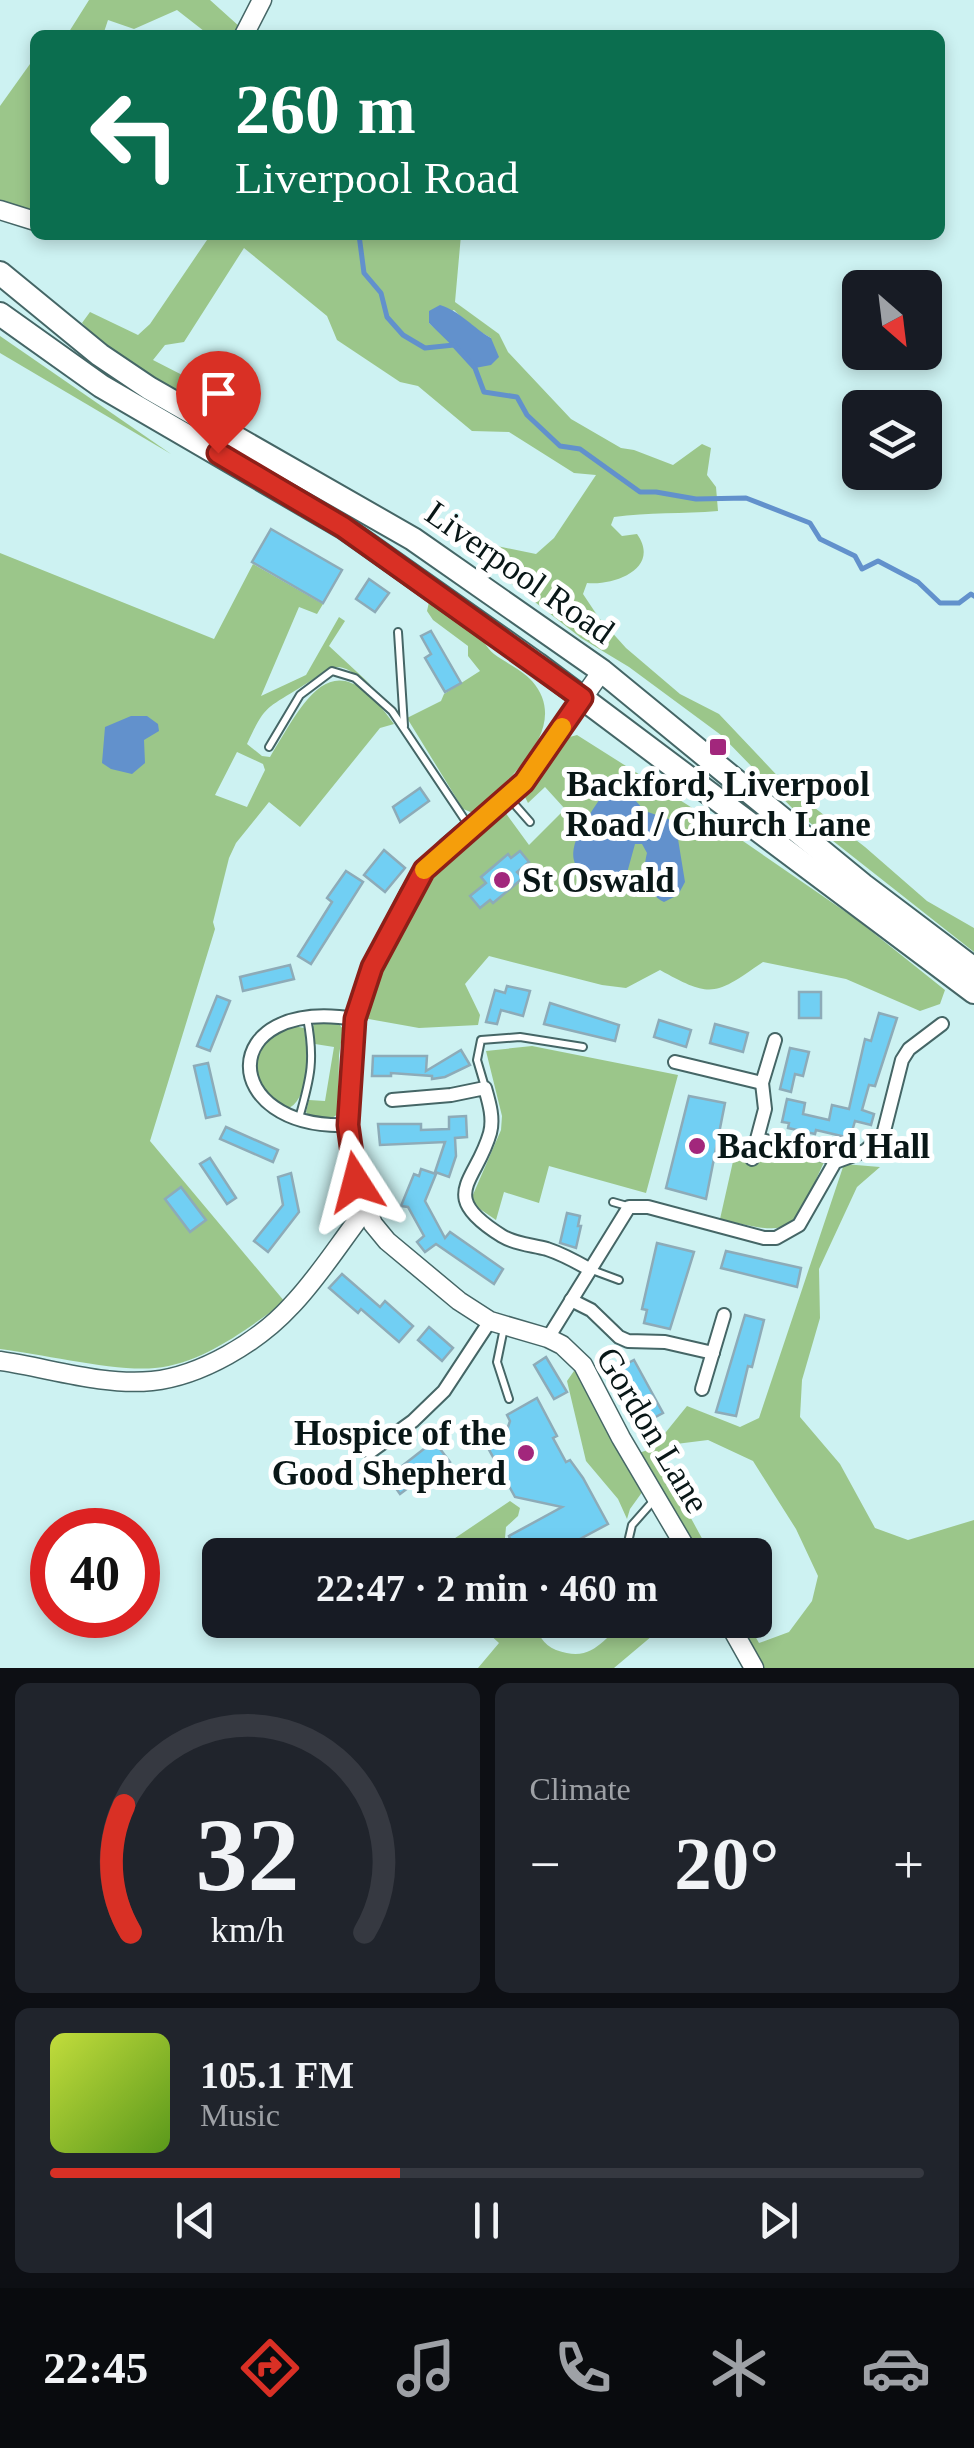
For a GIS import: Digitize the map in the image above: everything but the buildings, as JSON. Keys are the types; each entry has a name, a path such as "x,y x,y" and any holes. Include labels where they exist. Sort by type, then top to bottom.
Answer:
{"highway":[{"name":"Liverpool Road","path":"0,272 100,356 413,539 602,670 863,885 974,969"},
{"name":"Liverpool Road","path":"0,314 101,386 343,527 582,698 974,992"}],"street":[{"path":"247,30 262,0"},
{"path":"1,210 30,219"},
{"path":"0,1361 116,1381 151,1381 184,1375 252,1339 291,1307 366,1209 356,1182 348,1125 355,1019 372,967 424,870 524,782 602,670"},
{"path":"348,1125 321,1126 264,1102 256,1090 251,1058 254,1044 264,1032 307,1017 355,1019"},
{"path":"548,1338 629,1207 638,1205 764,1238 776,1238 799,1225 835,1162 865,1151 882,1135 908,1048 942,1024"},
{"path":"752,1159 765,1109 762,1084 775,1040"},
{"path":"675,1062 762,1084"},
{"path":"392,1100 485,1088 491,1109 490,1132 466,1180 464,1199 474,1213 504,1237 549,1250 588,1269"},
{"path":"758,1140 828,1156 835,1162"},
{"name":"Gordon Lane","path":"366,1209 387,1241 458,1300 497,1324 548,1338 583,1365 680,1538"},
{"path":"571,1300 592,1310 628,1341 665,1342 712,1354"},
{"path":"702,1389 724,1314"},
{"path":"370,1452 413,1421 444,1391 497,1324"},
{"path":"736,1638 754,1668"}],"lane":[{"path":"398,632 404,728"},
{"path":"270,747 300,695 332,672 356,678 392,711 470,828"},
{"path":"508,797 530,822"},
{"path":"298,1119 313,1051 307,1017"},
{"path":"485,1088 477,1060 482,1040 520,1037 583,1047"},
{"path":"613,1202 629,1207"},
{"path":"588,1269 619,1280"},
{"path":"497,1324 497,1362 510,1399"},
{"path":"629,1538 632,1525 656,1498"}],"green space":[{"path":"89,0 210,0 240,27 203,30 177,10 134,29 108,20 105,30 70,30"},
{"path":"30,64 30,211 0,202 0,106"},
{"path":"207,240 461,240 455,302 499,334 508,352 571,419 621,448 673,465 702,444 711,448 707,475 716,487 718,511 614,517 611,525 622,536 637,534 643,556 632,572 621,578 587,583 583,594 599,618 626,648 680,694 719,714 788,787 927,901 974,928 974,952 795,811 721,735 629,667 581,638 480,559 492,545 536,554 554,538 596,475 574,473 509,432 472,431 418,386 400,382 337,340 327,316 244,248 184,342 165,345 153,360 227,398 217,416 129,364 82,323 90,312 138,335 150,324","holes":["454,310 470,326 491,338 454,345 429,323"]},
{"path":"0,336 171,454 0,353"},
{"path":"0,553 214,639 253,564 323,604 317,614 299,607 261,696 306,675 339,617 345,621 329,646 371,685 341,667 328,669 268,709 247,744 262,756 270,757 310,696 338,680 355,684 373,698 394,724 380,728 300,827 269,802 236,843 213,922 215,929 150,1141 285,1302 207,1352 155,1368 100,1365 0,1349","holes":["237,752 263,764 265,770 247,807 215,795"]},
{"path":"429,602 477,633 494,654 532,681 543,699 545,718 530,754 473,813 463,809 407,718 441,701 444,694 480,671 468,656 468,646 433,620 427,611"},
{"path":"577,735 724,828 856,919 945,990 940,1004 920,1011 846,979 763,962 713,989 691,986 660,970 626,988 489,956 465,984 480,1015 478,1025 419,1028 363,1018 399,931 435,867 505,812 529,845 565,809 545,787 528,803 524,795 566,738"},
{"path":"315,1020 339,1024 343,1029 338,1114 329,1120 306,1112 309,1100 325,1101 334,1047 315,1044"},
{"path":"294,1026 304,1028 306,1075 300,1097 285,1110 263,1094 256,1064 262,1042"},
{"path":"532,1046 678,1075 646,1193 549,1166 539,1203 504,1192 496,1220 477,1207 472,1197 501,1130 502,1116 486,1051"},
{"path":"768,1148 824,1162 798,1216 779,1228 720,1219 734,1157 758,1163"},
{"path":"844,1164 880,1167 857,1187 819,1269 820,1318 802,1380 800,1417 840,1464 875,1528 908,1540 974,1520 974,1668 759,1668 742,1638 756,1638 759,1643 789,1632 812,1601 818,1576 796,1529 753,1461 708,1440 676,1444 661,1463 702,1538 686,1538 639,1453 653,1448 687,1406 740,1427 759,1418"},
{"path":"574,1371 580,1372 643,1491 627,1519 618,1499 586,1461 567,1381"},
{"path":"510,1501 520,1508 518,1516 506,1527 505,1538 455,1538"},
{"path":"494,1638 542,1638 556,1650 581,1654 608,1638 650,1638 614,1668 478,1668 499,1643"}],"water":[{"path":"440,305 491,338 499,357 491,365 475,368 429,323 429,311"},
{"path":"131,716 147,716 158,724 159,731 144,740 145,763 132,774 102,763 105,727"},
{"path":"616,784 645,811 671,820 683,834 678,839 685,882 678,895 664,902 646,881 647,853 642,844 635,844 627,873 609,885 583,874 577,866 574,849 582,827"}],"waterway":[{"path":"360,240 364,273 381,293 387,317 403,335 425,348 454,345 475,368 484,392 517,397 527,415 560,446 580,449 640,492 696,499 746,498 810,523 820,539 855,556 862,569 878,561 918,582 940,603 959,603 971,594 974,596"}],"slow traffic":[{"path":"424,870 524,782 562,727"}],"place":[{"name":"Backford, Liverpool Road / Church Lane","path":"718,747"},
{"name":"St Oswald","path":"502,880"},
{"name":"Backford Hall","path":"697,1146"},
{"name":"Hospice of the Good Shepherd","path":"526,1453"}],"route":[{"path":"218,453 343,527 582,698 524,782 424,870 372,967 355,1019 348,1125 356,1182"}]}
